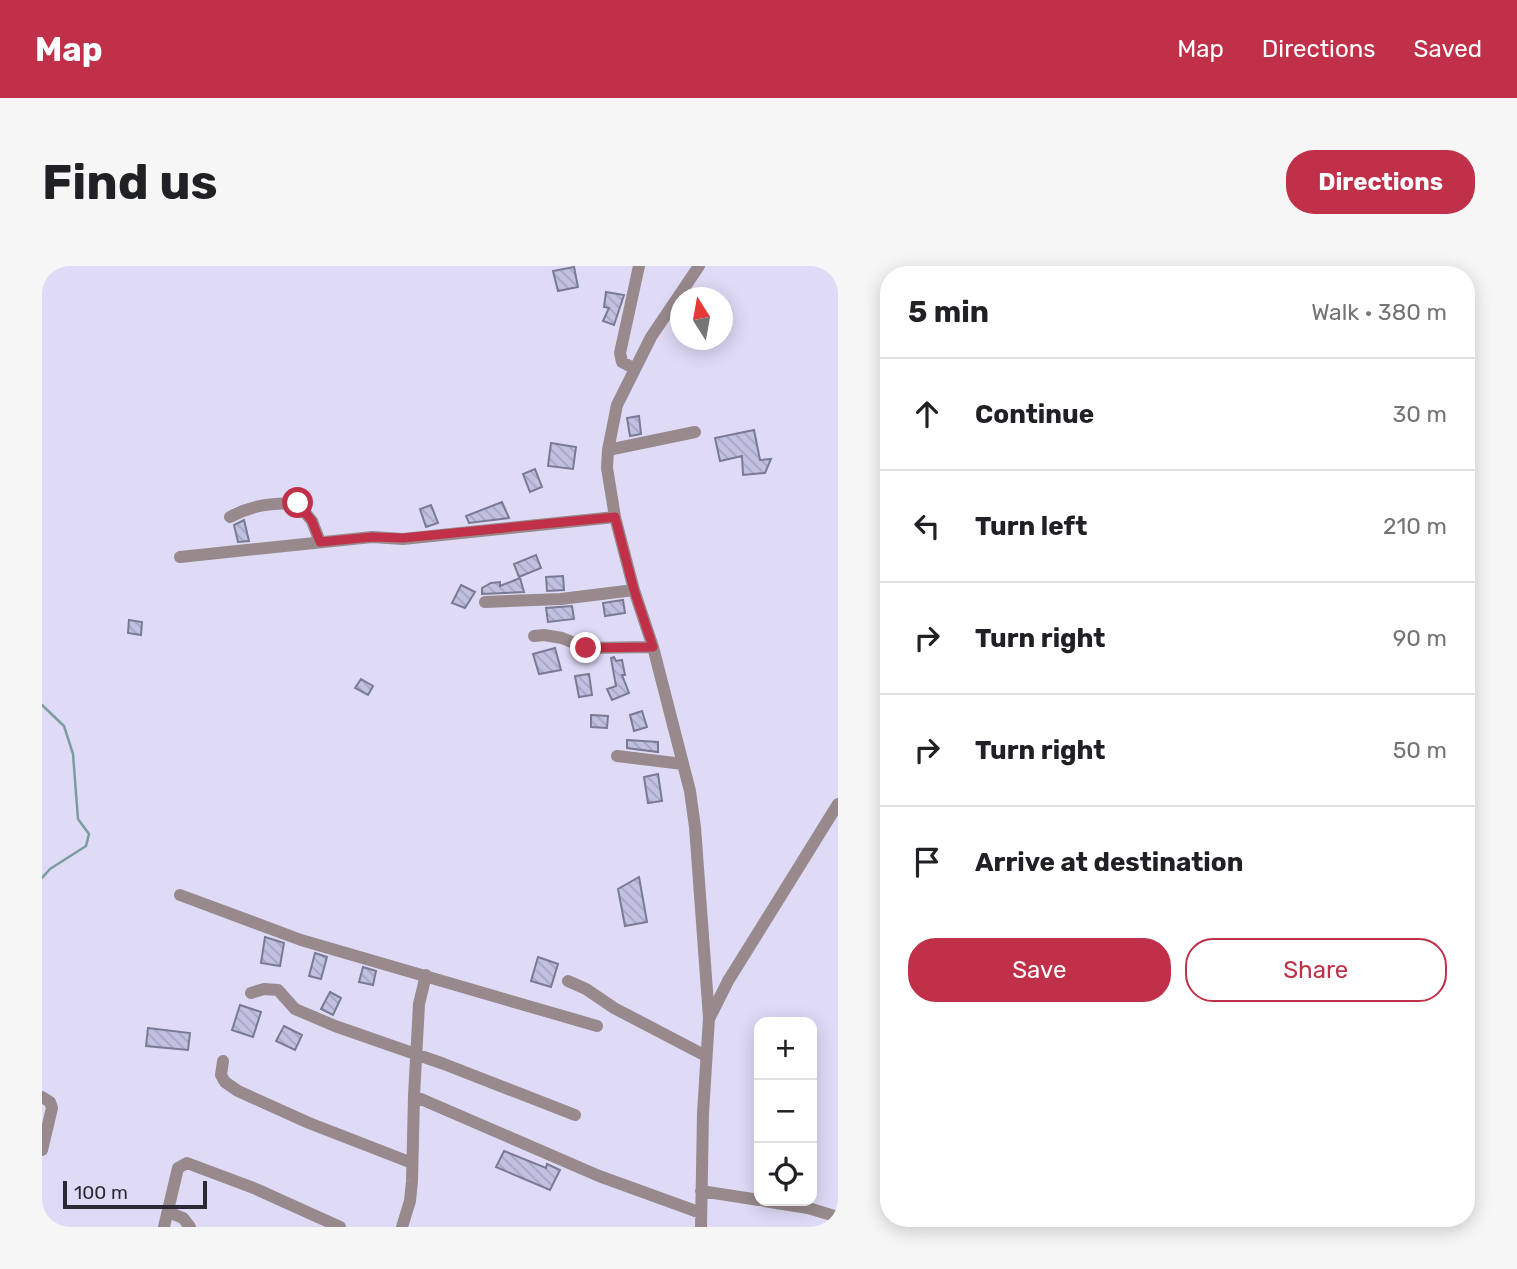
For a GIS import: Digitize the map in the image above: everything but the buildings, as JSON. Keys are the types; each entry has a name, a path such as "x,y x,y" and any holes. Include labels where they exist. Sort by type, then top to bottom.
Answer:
{"street":[{"path":"635,369 622,362 620,353 639,266"},
{"path":"699,266 651,337 617,405 607,468 615,517 634,590 653,647 683,764 695,827 709,1018 701,1227"},
{"path":"608,450 695,432"},
{"path":"230,517 246,508 261,504 298,503 312,521 320,542"},
{"path":"180,557 372,537 403,538 615,517"},
{"path":"485,603 561,599 634,590"},
{"path":"534,636 562,638 586,648 653,647"},
{"path":"617,756 683,764"},
{"path":"709,1018 728,981 838,804"},
{"path":"180,895 302,940 597,1026"},
{"path":"402,1227 410,1201 419,1004 426,975"},
{"path":"568,981 706,1056"},
{"path":"251,993 264,989 278,990 295,1009 335,1026 575,1115"},
{"path":"223,1061 221,1075 225,1082 238,1091 309,1124 412,1163"},
{"path":"414,1096 599,1176 701,1213"},
{"path":"42,1097 50,1102 52,1108 42,1150"},
{"path":"164,1227 178,1168 187,1163 292,1204 340,1227"},
{"path":"701,1191 754,1199"},
{"path":"796,1206 838,1217"},
{"path":"168,1212 183,1218 190,1227"}],"waterway":[{"path":"42,705 64,726 73,754 78,819 89,834 86,846 50,869 42,878"}],"route":[{"path":"298,503 312,521 320,542 372,537 403,538 615,517 634,590 653,647 586,648"}]}
